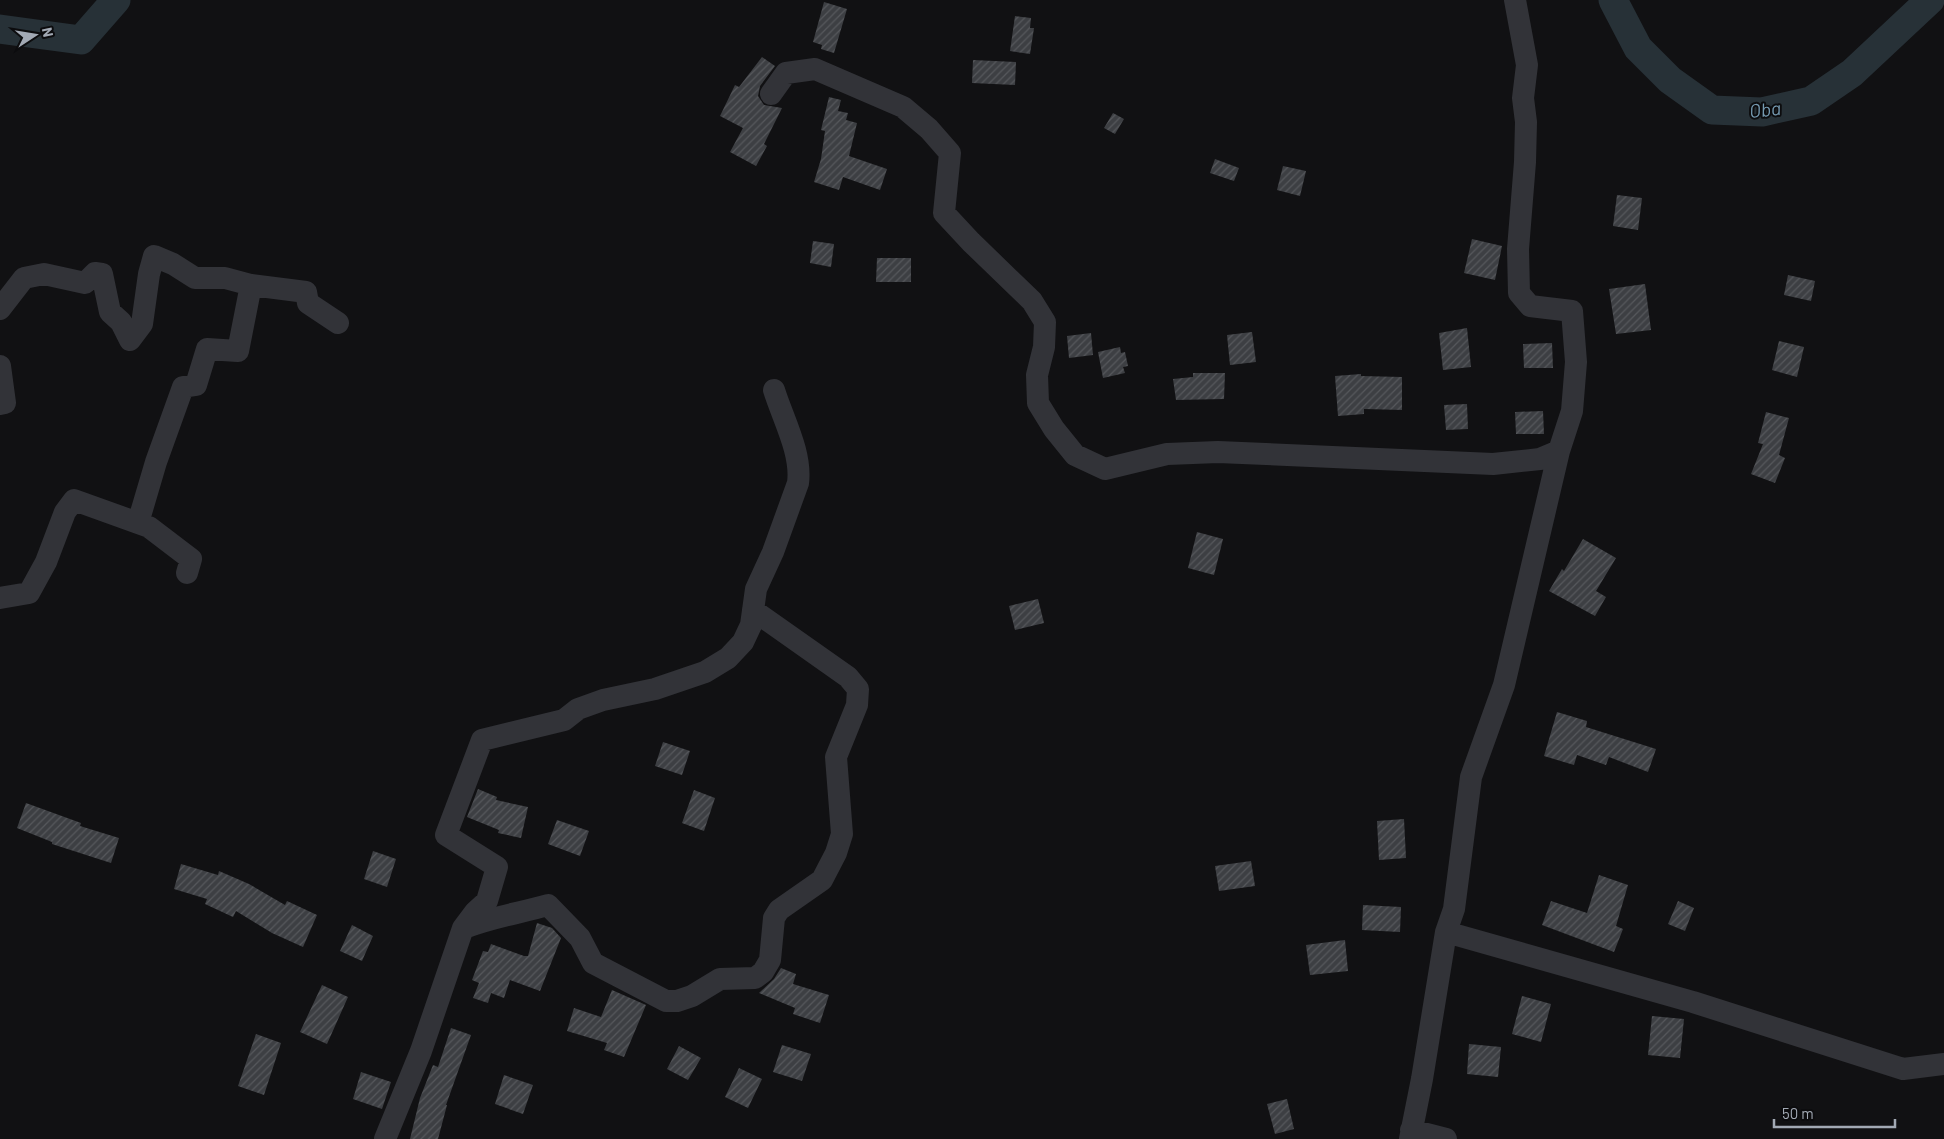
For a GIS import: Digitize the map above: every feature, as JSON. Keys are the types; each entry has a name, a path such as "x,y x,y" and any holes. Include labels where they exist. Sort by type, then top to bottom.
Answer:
{"street":[{"path":"1446,1139 1410,1134 1422,1079 1446,932 1454,909 1471,777 1504,685 1559,451 1572,411 1576,362 1572,311 1530,306 1519,293 1518,249 1526,162 1526,122 1523,98 1527,65 1515,0"},
{"path":"771,94 786,72 815,69 903,107 929,129 950,153 944,213 1032,301 1045,322 1044,347 1037,375 1038,403 1054,429 1075,455 1105,469 1167,454 1201,452 1306,454 1493,464 1540,459 1559,451"},
{"path":"0,309 24,278 44,274 85,283 95,273 102,274 110,312 121,322 130,340 142,324 149,274 154,256 195,278 225,278 251,285 306,292 308,303 338,323"},
{"path":"138,523 156,462 183,387 196,384 207,349 238,351 251,285"},
{"path":"0,366 5,403 0,404"},
{"path":"385,1139 420,1051 463,928 475,912 487,901 497,867 446,835 482,740 564,720 578,709 603,700 655,689 705,672 728,658 743,642 751,625 756,588 773,552 798,483 800,472 796,454 774,390"},
{"path":"0,598 29,593 46,562 64,512 74,500 149,528 191,559 188,573"},
{"path":"463,928 492,917 503,918 548,905 580,938 593,963 666,1001 676,1001 692,996 720,979 754,978 763,972 770,960 774,918 779,910 822,880 836,853 842,834 836,757 857,705 858,689 848,677 753,610"},
{"path":"1446,932 1693,1002 1903,1069 1944,1064"}],"building":[{"path":"824,2 847,9 834,53 821,49 822,45 813,42"},
{"path":"1015,16 1031,18 1030,28 1034,28 1030,54 1010,51"},
{"path":"762,57 775,66 760,86 758,96 764,105 782,108 764,144 767,146 756,166 730,152 743,128 720,116 735,85 739,87"},
{"path":"973,60 1016,62 1015,85 972,83"},
{"path":"829,97 841,100 838,111 848,113 846,120 857,123 849,156 887,169 880,190 843,177 839,190 814,182 821,159 825,131 821,130"},
{"path":"1113,113 1124,119 1115,134 1104,128"},
{"path":"1215,159 1239,168 1234,181 1210,173"},
{"path":"1283,166 1306,171 1300,196 1277,190"},
{"path":"1617,195 1642,198 1638,230 1613,226"},
{"path":"1472,239 1502,246 1495,280 1464,273"},
{"path":"813,241 834,244 831,267 810,263"},
{"path":"877,258 911,258 911,282 876,282"},
{"path":"1788,275 1815,281 1811,301 1784,295"},
{"path":"1645,284 1651,330 1616,334 1609,289"},
{"path":"1467,328 1471,367 1443,370 1439,333"},
{"path":"1252,332 1256,362 1230,365 1227,335"},
{"path":"1091,333 1093,355 1069,358 1067,336"},
{"path":"1779,341 1804,347 1797,377 1772,370"},
{"path":"1552,343 1553,368 1524,368 1523,344"},
{"path":"1120,347 1121,353 1125,352 1128,366 1123,367 1125,373 1103,378 1098,352"},
{"path":"1193,373 1225,373 1224,399 1176,400 1173,379 1193,377"},
{"path":"1361,374 1361,376 1402,377 1402,410 1364,409 1364,414 1338,416 1335,376"},
{"path":"1467,404 1468,429 1446,430 1444,405"},
{"path":"1543,411 1544,434 1516,434 1515,412"},
{"path":"1766,412 1789,418 1779,455 1785,458 1775,483 1751,474 1763,444 1758,443"},
{"path":"1197,532 1223,539 1214,575 1188,568"},
{"path":"1583,539 1616,558 1596,591 1606,597 1595,616 1549,591 1562,569 1564,571"},
{"path":"1038,599 1044,623 1015,630 1009,606"},
{"path":"1557,712 1587,721 1586,727 1656,749 1648,772 1609,757 1606,765 1577,755 1574,765 1544,756"},
{"path":"663,742 690,751 682,775 655,766"},
{"path":"478,789 497,797 496,800 528,807 521,838 498,833 499,830 467,817"},
{"path":"694,790 715,798 704,831 682,823"},
{"path":"26,803 81,823 80,826 119,838 111,863 52,844 52,842 17,828"},
{"path":"1404,819 1406,858 1379,860 1377,821"},
{"path":"557,820 589,831 580,856 548,844"},
{"path":"373,851 396,859 387,887 364,879"},
{"path":"1251,861 1255,886 1219,891 1215,866"},
{"path":"181,864 218,875 219,871 249,884 285,905 287,901 317,915 303,947 272,933 236,911 233,917 205,904 207,899 174,889"},
{"path":"1599,875 1628,885 1616,926 1623,929 1614,952 1542,925 1551,901 1587,913"},
{"path":"1678,901 1694,908 1685,931 1668,924"},
{"path":"1363,905 1401,907 1400,932 1362,930"},
{"path":"537,923 552,928 561,938 540,991 510,980 504,998 491,993 488,1003 473,998 479,983 472,980 483,951 488,952 491,944 528,956"},
{"path":"352,925 373,936 362,961 340,951"},
{"path":"1345,940 1348,971 1310,975 1306,945"},
{"path":"781,968 796,974 793,984 829,995 820,1023 793,1014 795,1008 759,993 774,979"},
{"path":"322,985 348,997 327,1044 300,1032"},
{"path":"612,990 646,1005 624,1057 604,1050 607,1043 567,1031 574,1008 601,1017"},
{"path":"1522,996 1551,1004 1541,1042 1512,1034"},
{"path":"1652,1016 1684,1019 1680,1058 1648,1055"},
{"path":"451,1028 471,1035 446,1105 438,1139 410,1139 420,1098 433,1065 438,1067"},
{"path":"256,1034 281,1043 264,1095 238,1086"},
{"path":"1469,1044 1501,1047 1498,1077 1467,1074"},
{"path":"782,1045 811,1054 802,1081 773,1072"},
{"path":"679,1046 701,1058 688,1080 667,1069"},
{"path":"739,1068 762,1079 748,1108 725,1097"},
{"path":"361,1072 391,1082 382,1109 353,1099"},
{"path":"504,1075 533,1085 523,1114 495,1104"},
{"path":"1287,1099 1294,1129 1275,1134 1267,1104"}],"waterway":[{"name":"Oba","path":"0,29 81,40 116,0"},
{"name":"Oba","path":"1613,0 1638,48 1670,80 1712,110 1762,112 1811,101 1852,73 1930,0"}]}
